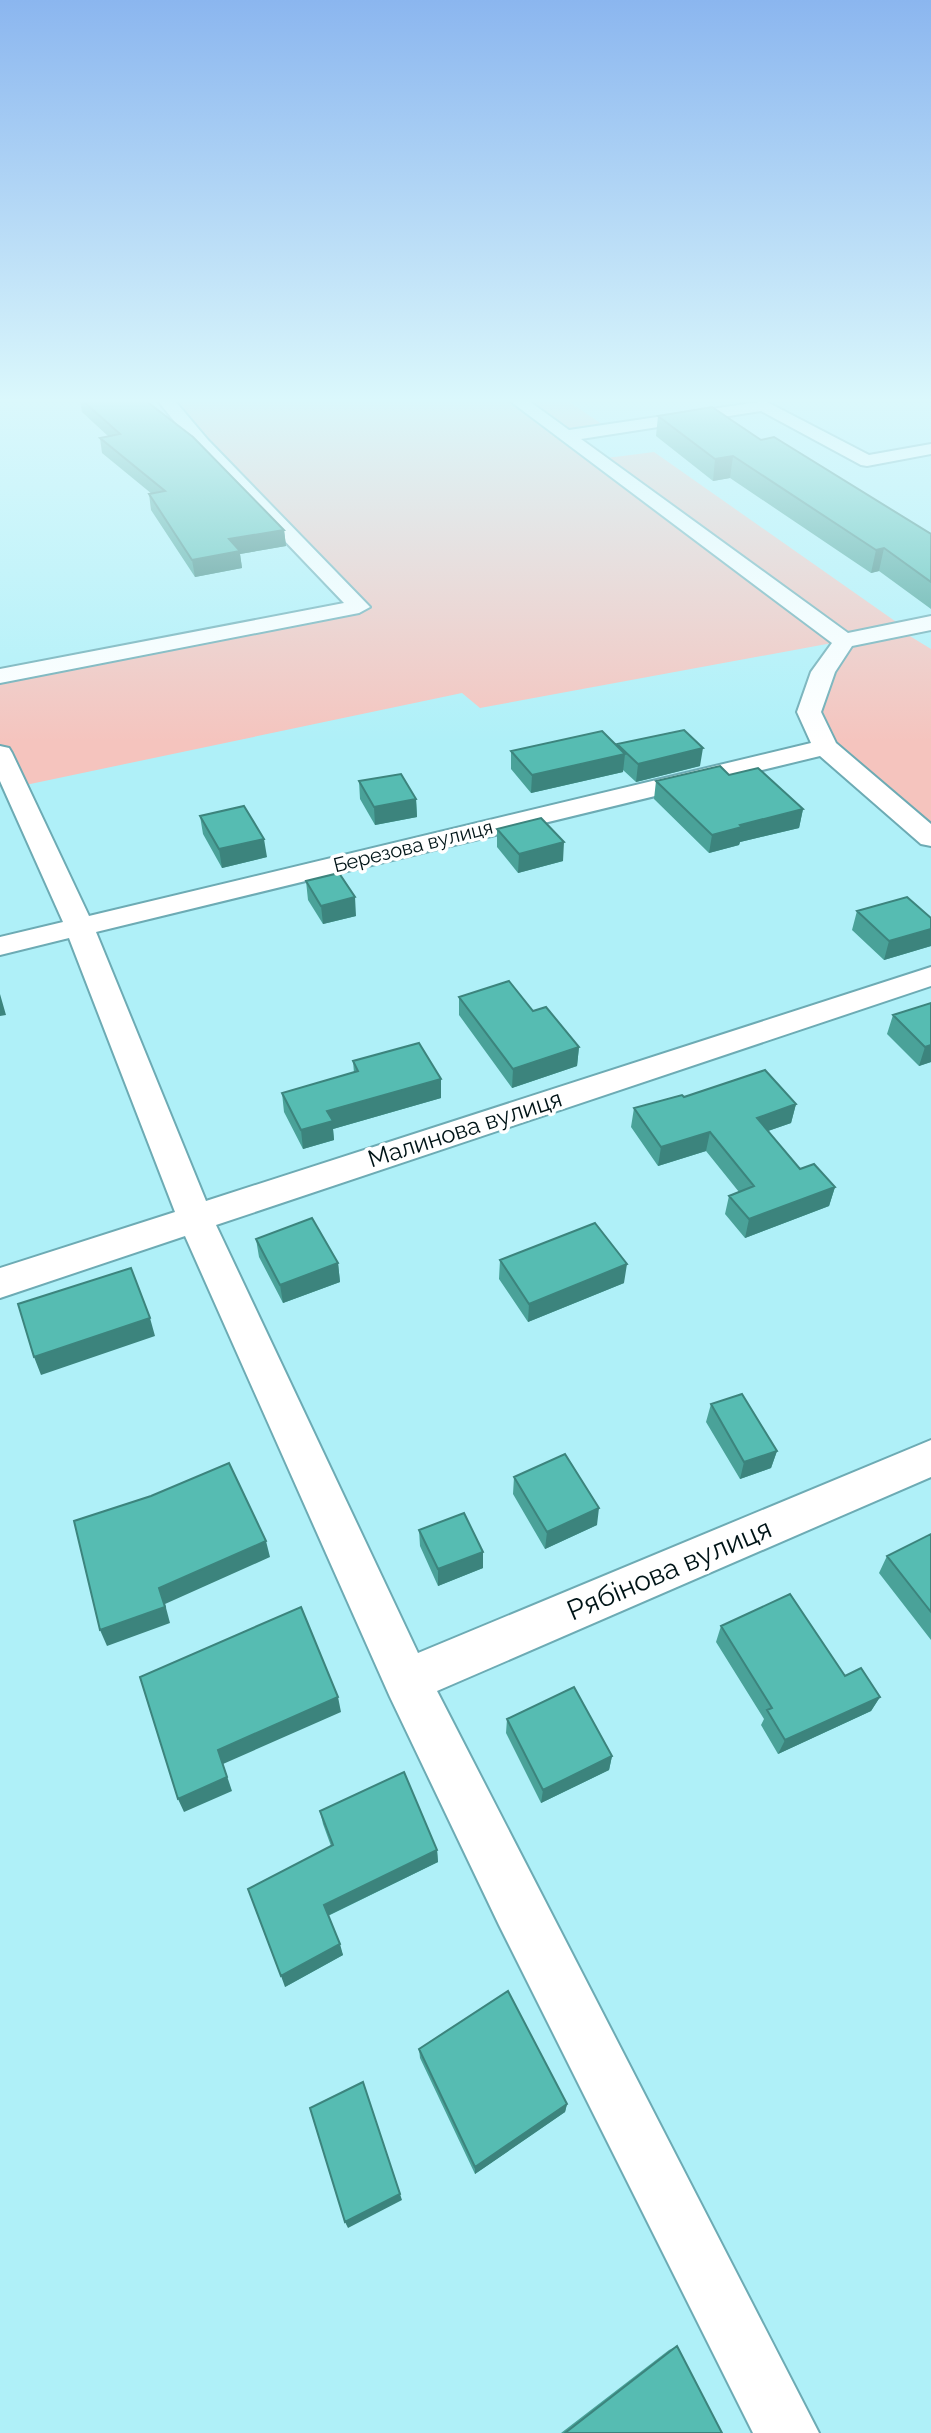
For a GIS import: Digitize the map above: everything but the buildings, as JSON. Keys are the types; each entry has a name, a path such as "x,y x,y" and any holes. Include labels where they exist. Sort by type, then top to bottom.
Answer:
{"street":[{"path":"0,676 359,607 270,515"},
{"path":"672,515 844,641"},
{"path":"931,623 844,641 823,672 809,712 825,747 931,838"},
{"name":"Березова вулиця","path":"0,946 825,747"},
{"path":"0,753 79,926 195,1218 407,1681 518,1906 787,2433"},
{"name":"Малинова вулиця","path":"0,1283 931,976"},
{"name":"Рябінова вулиця","path":"407,1681 931,1458"}],"shaded area":[{"path":"276,515 743,515 902,626 900,630 931,649 931,838 825,747 809,713 843,641 480,708 462,693 16,787 0,753 0,678 358,606"}]}
